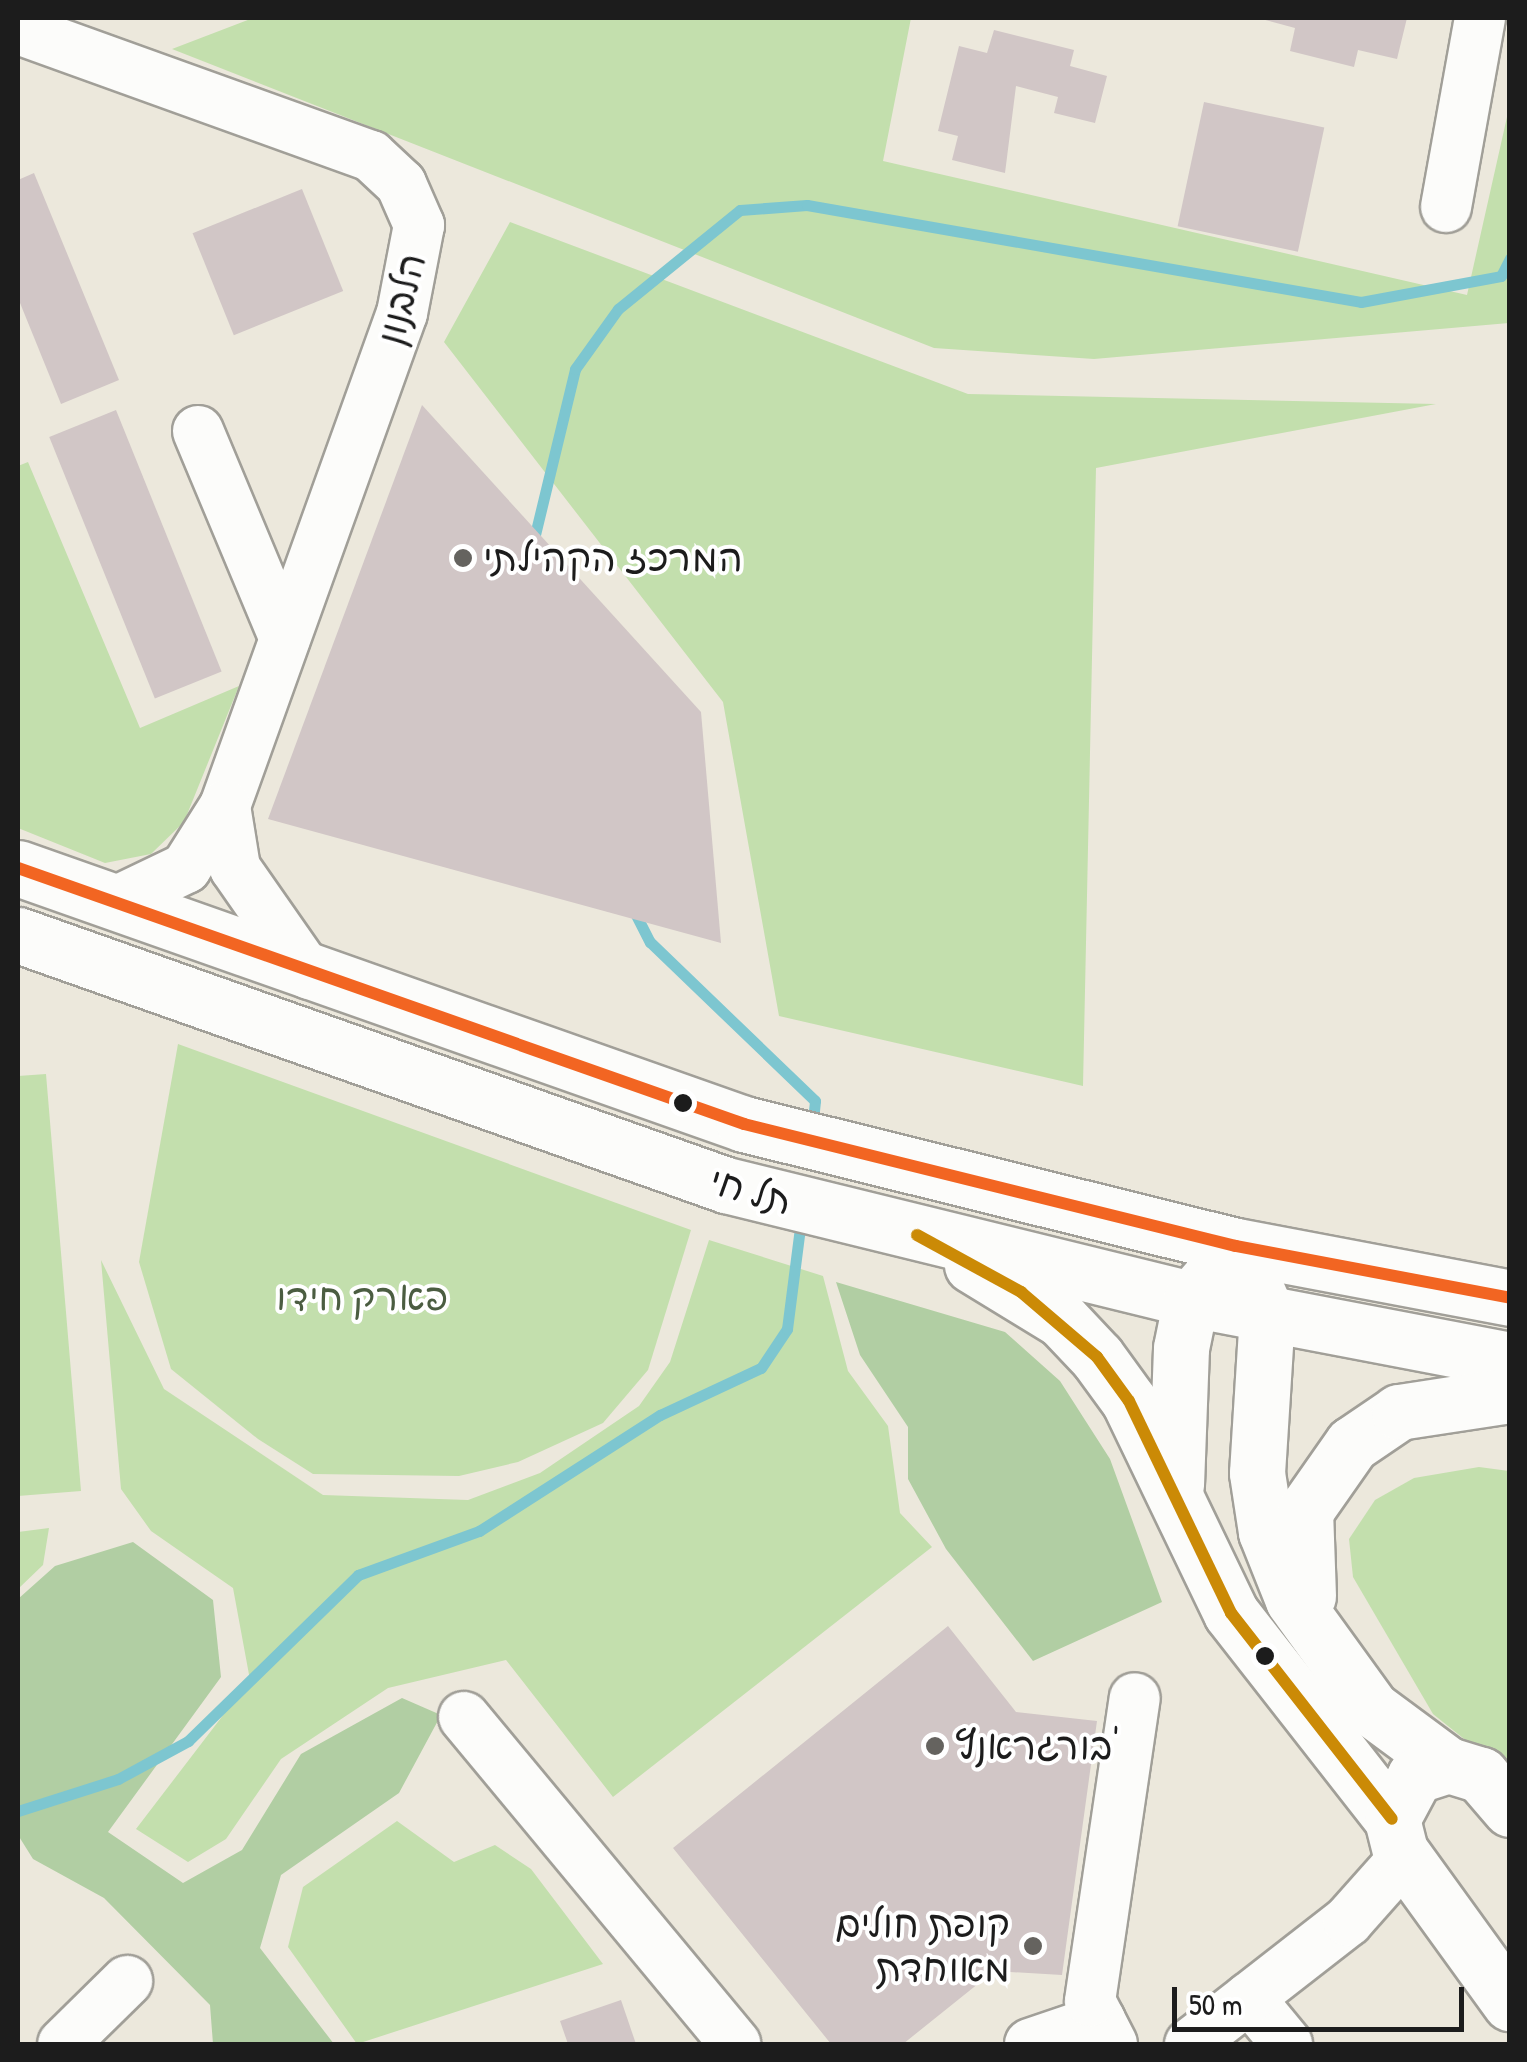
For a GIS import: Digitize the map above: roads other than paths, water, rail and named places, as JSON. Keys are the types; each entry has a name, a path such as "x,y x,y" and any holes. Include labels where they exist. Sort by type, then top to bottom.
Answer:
{"highway":[{"name":"תל חי","path":"18,868 309,974 744,1124 1236,1246 1510,1298"},
{"name":"תל חי","path":"18,935 548,1129 916,1235 1191,1299 1510,1360"},
{"path":"916,1235 1021,1292 1086,1345 1129,1401 1183,1524 1231,1613 1510,2004"},
{"path":"1183,1524 1174,1472 1191,1299 1236,1246 1268,1314 1257,1472 1266,1532 1313,1633 1372,1709 1448,1765 1482,1776 1510,1809"},
{"path":"1313,1633 1305,1511 1323,1476 1398,1412 1510,1395"},
{"path":"1410,1859 1416,1776 1448,1765"}],"street":[{"path":"1446,206 1480,18"},
{"name":"הלבנון","path":"18,29 371,156 402,184 419,225 414,266 225,806 186,868 113,903"},
{"path":"198,431 286,639"},
{"name":"הלבנון","path":"225,806 235,868 309,974"},
{"path":"1030,2044 1106,2032 1090,2000 1136,1698"},
{"path":"464,1717 735,2044"},
{"path":"1190,2044 1348,1921 1410,1859"},
{"path":"63,2044 127,1981"},
{"path":"1250,1998 1287,2044"}],"waterway":[{"path":"533,543 575,369 618,309 740,210 807,205 1361,302 1501,276 1510,258"},
{"path":"634,911 650,942 815,1101 812,1128"},
{"path":"18,1811 118,1779 188,1741 358,1575 479,1531 660,1415 761,1368 787,1329 801,1220"}],"place":[{"name":"המרכז הקהילתי","path":"463,558"},
{"name":"בורגראנץ'","path":"935,1746"},
{"name":"קופת חולים מאוחדת","path":"1033,1946"}],"park label":[{"name":"פארק חידו","path":"362,1297"}]}
